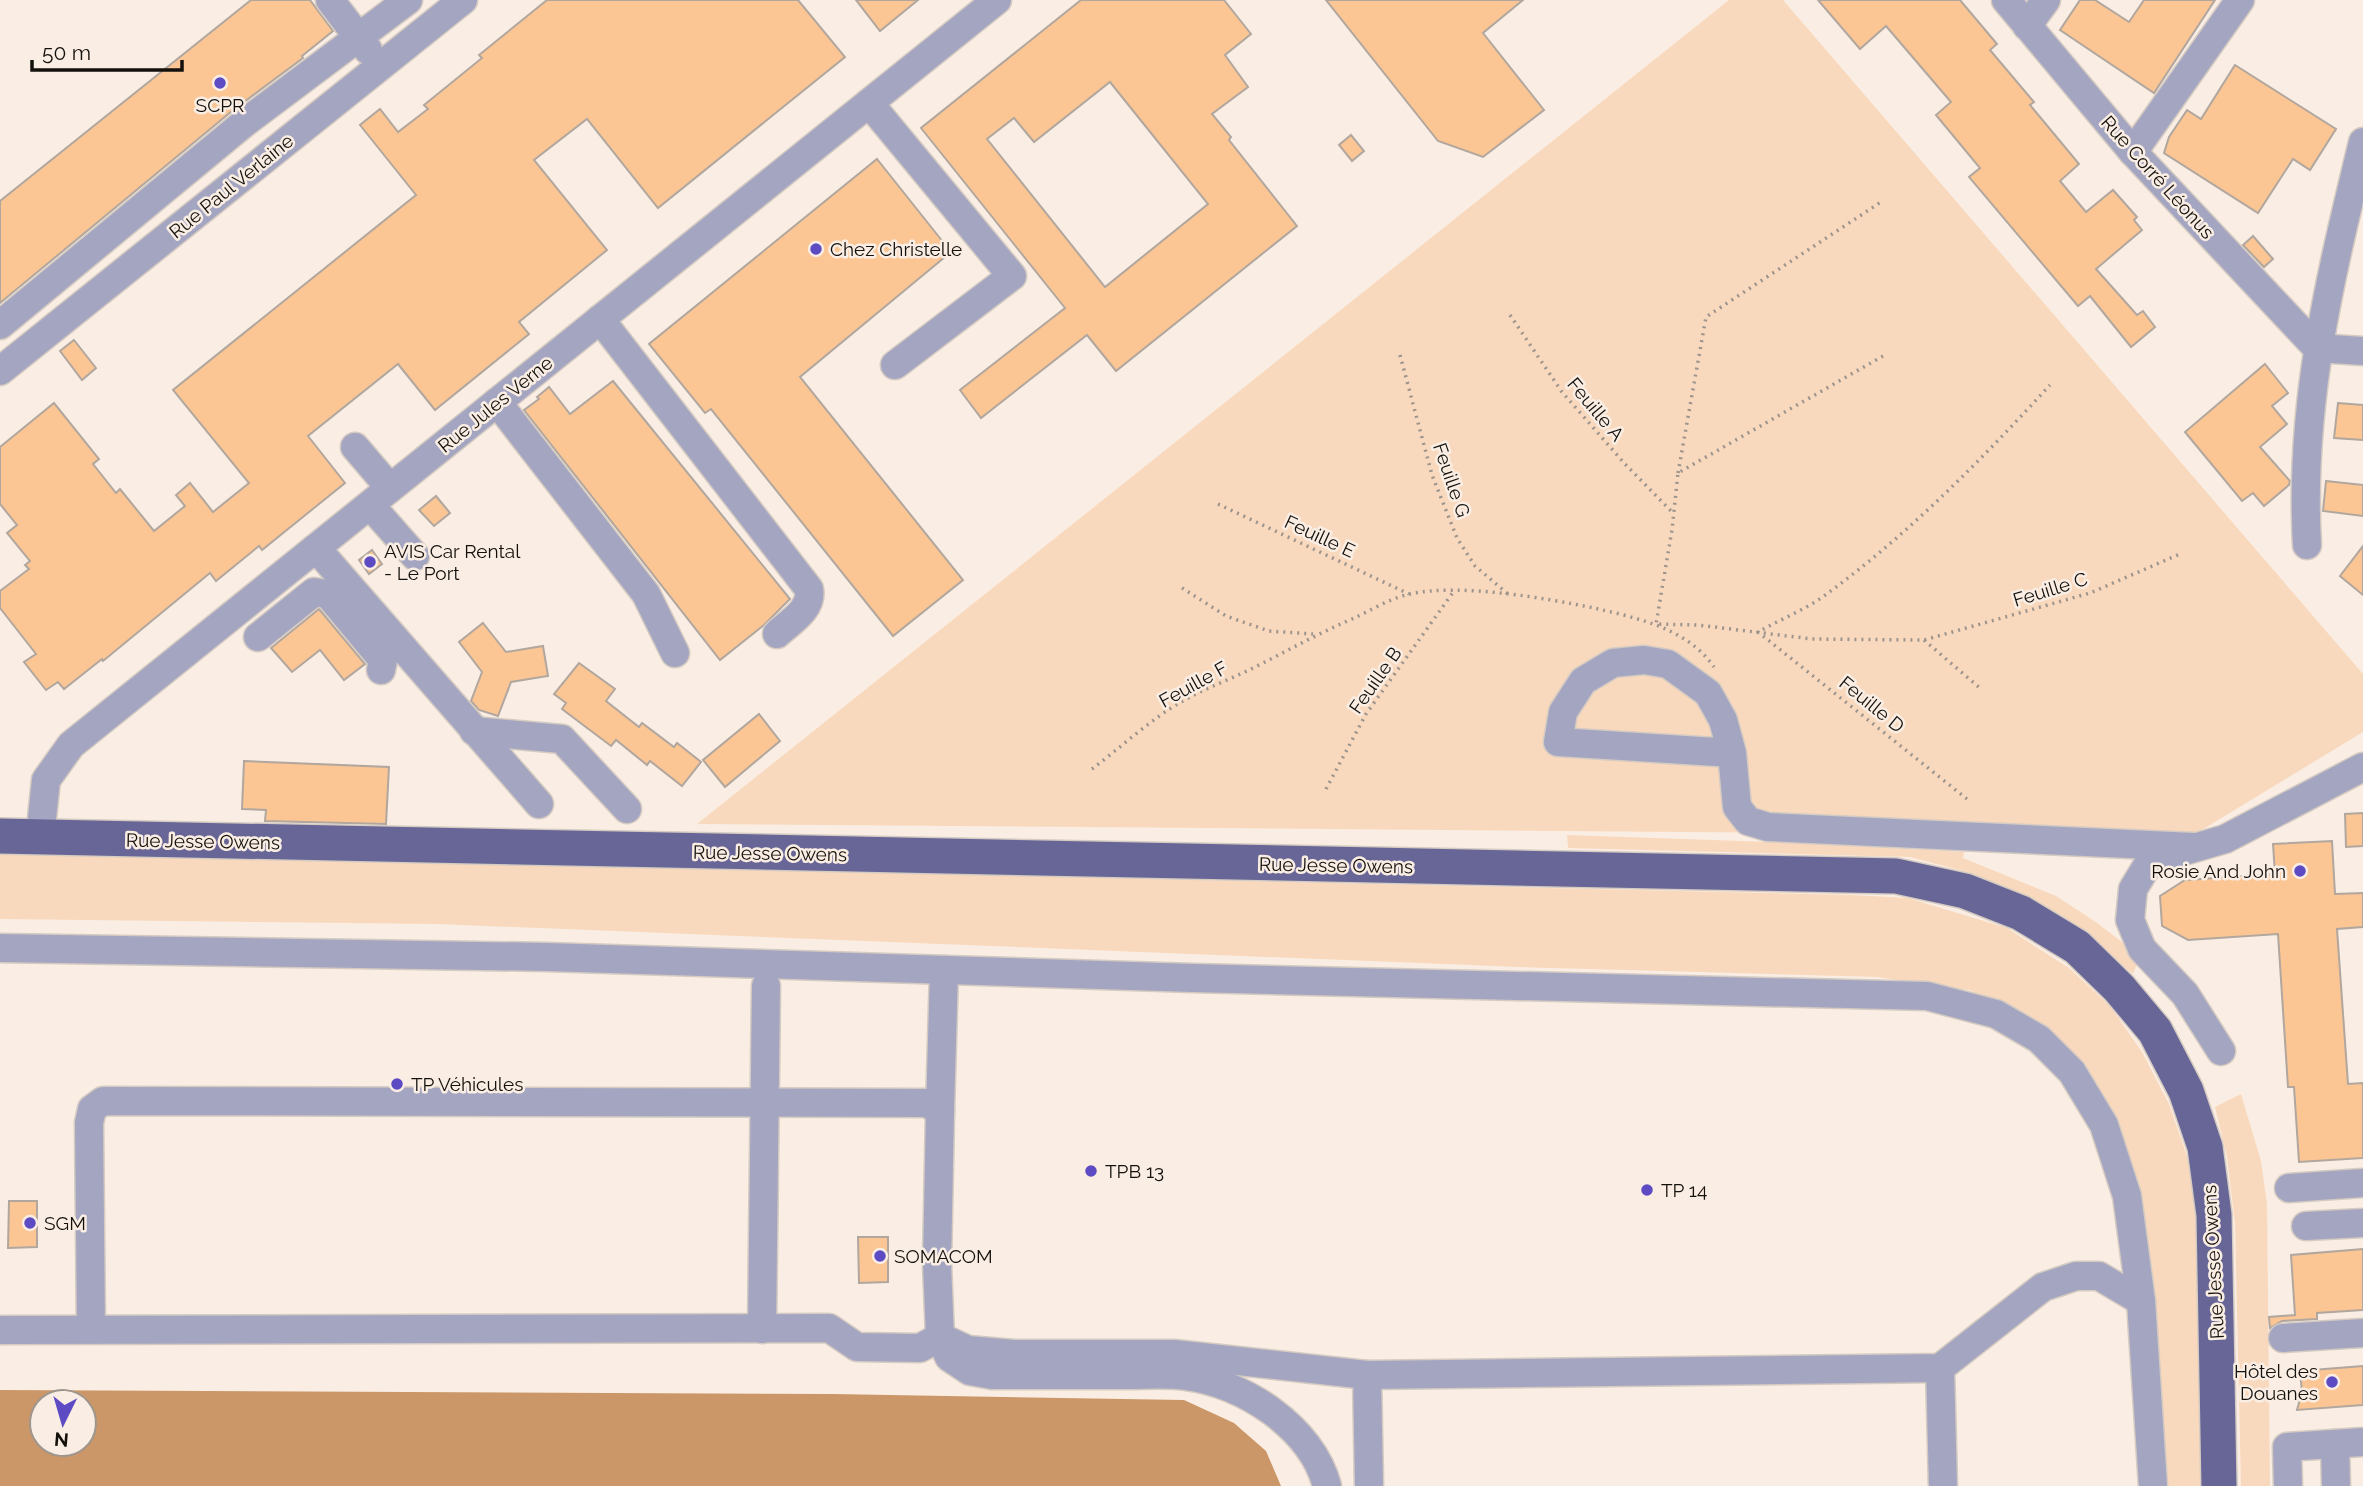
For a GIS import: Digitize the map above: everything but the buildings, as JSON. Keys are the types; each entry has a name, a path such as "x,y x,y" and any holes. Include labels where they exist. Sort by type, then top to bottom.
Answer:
{"main road":[{"name":"Rue Jesse Owens","path":"0,836 1896,876 1965,891 2021,913 2077,947 2119,988 2155,1031 2186,1091 2205,1147 2214,1215 2219,1486"}],"street":[{"path":"330,0 380,66"},
{"path":"0,325 243,124 408,0"},
{"name":"Rue Paul Verlaine","path":"0,372 463,0"},
{"name":"Rue Jules Verne","path":"40,837 46,779 71,745 997,0"},
{"name":"Rue Corré Léonus","path":"2006,0 2133,152 2317,348"},
{"path":"2027,26 2046,0"},
{"path":"2133,152 2240,0"},
{"path":"869,103 1012,276 895,365"},
{"path":"2307,545 2304,494 2317,348 2331,275 2363,142"},
{"path":"600,319 809,589 811,596 805,609 777,634"},
{"path":"2317,348 2363,351"},
{"path":"497,402 646,594 675,653"},
{"path":"355,447 380,497 415,556"},
{"path":"316,548 539,804"},
{"path":"247,604 263,632 314,592 328,594 383,660 381,670"},
{"path":"1732,753 1558,742 1563,712 1583,681 1613,663 1644,660 1668,664 1708,693 1723,720 1732,753 1737,807 1748,821 1768,827 2193,847"},
{"path":"474,731 562,739 628,809"},
{"path":"2221,1051 2185,994 2142,948 2130,920 2133,889 2150,861 2225,839 2363,767"},
{"path":"2328,785 2363,784"},
{"path":"0,948 547,957 1927,996 1996,1014 2039,1040 2073,1072 2105,1125 2127,1196 2141,1301 2153,1486"},
{"path":"944,970 937,1264 940,1337 950,1357 970,1371 992,1375 1186,1376 1223,1384 1264,1406 1294,1431 1324,1471 1328,1486"},
{"path":"762,1329 766,986"},
{"path":"91,1329 89,1123 92,1110 103,1101 927,1103 940,1111"},
{"path":"2289,1188 2363,1183"},
{"path":"2305,1226 2363,1223"},
{"path":"940,1337 968,1350 1014,1354 1174,1354 1367,1375 1940,1368 2043,1287 2076,1276 2099,1276 2141,1301"},
{"path":"0,1330 829,1328 858,1347 920,1348 940,1337"},
{"path":"2283,1338 2363,1333"},
{"path":"1940,1368 1943,1486"},
{"path":"1367,1375 1369,1486"},
{"path":"2288,1486 2287,1447 2363,1442"},
{"path":"2335,1444 2336,1486"}],"path":[{"path":"1656,624 1672,530 1678,473 1706,317 1881,202"},
{"name":"Feuille A","path":"1510,315 1562,393 1672,512"},
{"name":"Feuille G","path":"1400,355 1432,475 1457,538 1475,566 1510,595"},
{"path":"1678,473 1883,356"},
{"path":"1758,632 1826,595 1902,533 1991,449 2050,385"},
{"name":"Feuille E","path":"1218,505 1409,594"},
{"name":"Feuille C","path":"1656,624 1699,625 1812,639 1924,640 2090,593 2180,554"},
{"path":"1182,588 1226,616 1269,631 1315,634"},
{"path":"1409,594 1454,591 1510,595 1559,601 1656,624 1697,649 1714,665 1717,675"},
{"name":"Feuille B","path":"1326,789 1366,713 1454,591"},
{"name":"Feuille F","path":"1092,769 1180,703 1258,666 1315,634 1409,594"},
{"name":"Feuille D","path":"1758,632 1967,799"},
{"path":"1924,640 1981,690"}],"shaded area":[{"path":"1729,0 1783,0 2363,674 2363,732 2192,836 697,824"},
{"path":"1567,835 1964,852 1963,858 2056,896 2140,956 2133,974 2088,936 2027,897 1967,872 1910,857 1568,848"},
{"path":"0,853 1908,898 2007,928 2069,968 2110,1006 2142,1052 2169,1104 2187,1156 2196,1207 2204,1486 2162,1486 2144,1245 2076,1057 2022,1013 1969,990 1877,977 1519,967 436,924 0,919"},
{"path":"2241,1094 2261,1161 2267,1204 2270,1486 2241,1486 2235,1223 2227,1157 2215,1107"},
{"path":"0,1390 28,1390 28,1458 98,1458 98,1390 833,1394 1184,1400 1234,1423 1266,1451 1281,1486 0,1486"}],"place":[{"name":"SCPR","path":"220,83"},
{"name":"Chez Christelle","path":"816,249"},
{"name":"AVIS Car Rental - Le Port","path":"370,562"},
{"name":"Rosie And John","path":"2300,871"},
{"name":"TP Véhicules","path":"397,1084"},
{"name":"TPB 13","path":"1091,1171"},
{"name":"TP 14","path":"1647,1190"},
{"name":"SGM","path":"30,1223"},
{"name":"SOMACOM","path":"880,1256"},
{"name":"Hôtel des Douanes","path":"2332,1382"}]}
